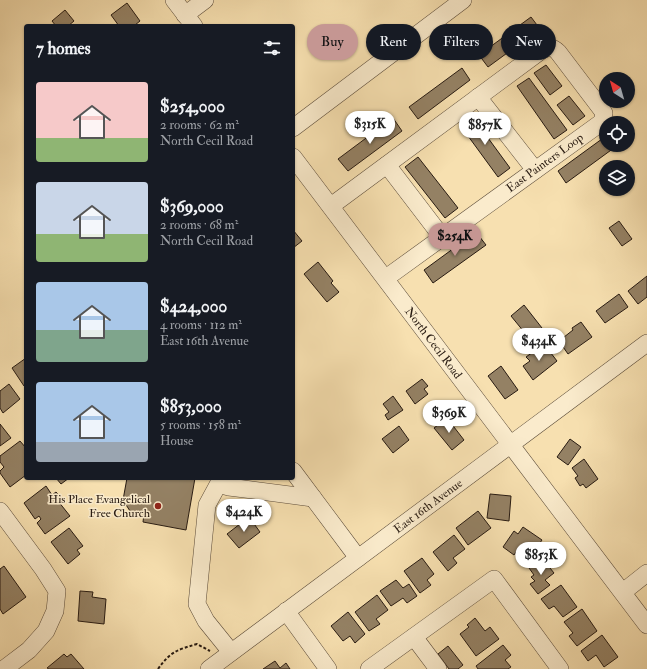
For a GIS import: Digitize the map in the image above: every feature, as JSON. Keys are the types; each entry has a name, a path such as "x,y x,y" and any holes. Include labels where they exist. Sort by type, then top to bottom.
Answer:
{"street":[{"path":"174,0 189,20 204,0"},
{"path":"295,126 463,0"},
{"name":"East Painters Loop","path":"331,206 542,50 550,46 558,52 602,110 604,114 602,122 386,278"},
{"path":"478,97 535,170"},
{"name":"North Cecil Road","path":"295,159 647,625"},
{"path":"387,164 442,238"},
{"name":"East 16th Avenue","path":"209,669 647,343"},
{"path":"295,474 358,558"},
{"path":"220,480 222,485 229,487 313,498"},
{"path":"220,480 207,505 197,604 227,655"},
{"path":"0,511 43,569 57,591 55,611 46,631 29,650 4,669"},
{"path":"623,592 647,573"},
{"path":"370,669 494,579 560,669"},
{"path":"286,611 328,669"},
{"path":"414,637 438,669"}],"path":[{"path":"158,669 167,657 178,650 197,644 227,655"}],"building":[{"path":"127,3 140,21 136,24 118,24 111,15"},
{"path":"65,10 74,21 70,24 54,24 52,21"},
{"path":"531,17 536,24 521,24"},
{"path":"501,39 501,58 488,67 483,60 493,60 493,45"},
{"path":"546,65 562,86 550,95 534,73"},
{"path":"462,68 470,80 418,119 409,107"},
{"path":"529,78 567,130 554,139 517,86"},
{"path":"569,96 585,116 573,125 557,105"},
{"path":"472,116 510,168 498,177 460,125"},
{"path":"393,118 402,131 348,171 338,159"},
{"path":"599,141 599,152 608,152 566,183 558,171"},
{"path":"418,157 458,208 445,218 405,167"},
{"path":"619,221 632,239 622,246 609,228"},
{"path":"295,232 302,241 295,246"},
{"path":"476,232 486,245 433,283 424,270"},
{"path":"318,262 333,281 331,283 339,292 327,302 304,274"},
{"path":"647,276 647,297 638,304 628,291"},
{"path":"619,294 628,307 605,323 596,311"},
{"path":"524,305 542,328 529,338 511,316"},
{"path":"581,322 592,337 568,354 559,341 573,330 572,328"},
{"path":"544,344 557,361 533,380 523,366 530,361 526,357"},
{"path":"24,359 24,386 12,368"},
{"path":"501,366 518,390 505,399 488,376"},
{"path":"422,379 428,386 424,389 428,394 415,404 406,391"},
{"path":"9,384 20,399 3,413 0,408 0,391"},
{"path":"393,396 403,410 388,420 385,415 389,412 383,404"},
{"path":"447,418 464,440 452,450 434,428"},
{"path":"0,424 11,438 0,446"},
{"path":"399,426 409,440 393,453 382,439"},
{"path":"570,439 581,447 568,465 557,457"},
{"path":"20,441 24,446 24,476 10,487 0,473 4,467 0,462 0,456"},
{"path":"584,459 598,479 586,488 583,484 580,486 575,478 578,476 572,468"},
{"path":"58,480 66,480 61,484"},
{"name":"His Place Evangelical Free Church","path":"127,480 195,480 186,530 143,522 144,514 130,511 123,500"},
{"path":"46,486 52,495 56,492 62,498 58,501 70,516 45,534 37,523 41,519 39,516 35,519 24,503"},
{"path":"490,494 511,496 509,521 487,518"},
{"path":"478,511 491,528 468,545 456,528"},
{"path":"249,517 260,532 239,548 227,534"},
{"path":"523,527 542,540 530,557 518,549 514,555 503,547 514,531 518,534"},
{"path":"69,528 83,546 77,550 80,554 68,564 51,542"},
{"path":"454,535 465,549 453,558 457,563 448,571 433,552"},
{"path":"422,558 434,574 427,580 431,585 420,593 404,571"},
{"path":"542,558 554,573 545,580 550,585 538,594 530,584 535,581 531,577 534,575 529,568"},
{"path":"4,566 26,597 3,614 0,609 0,569"},
{"path":"396,580 403,588 409,584 417,596 407,603 403,598 391,606 380,591"},
{"path":"561,585 577,607 563,617 554,606 549,609 541,599"},
{"path":"80,591 93,592 92,597 106,599 104,624 78,621"},
{"path":"377,595 388,610 376,619 380,624 369,631 355,612"},
{"path":"582,609 597,631 577,646 569,636 573,633 564,622"},
{"path":"348,612 365,634 355,643 350,636 343,641 331,626"},
{"path":"475,618 485,631 490,627 499,639 476,656 460,634 469,627 467,625"},
{"path":"602,635 618,657 604,667 596,655 588,661 581,651"},
{"path":"503,645 511,655 505,660 511,667 508,669 478,669 476,666"},
{"path":"448,646 463,665 458,669 449,669 438,654"},
{"path":"64,654 67,657 71,654 84,669 47,668"},
{"path":"275,661 280,668 286,663 290,669 263,669"}],"place":[{"name":"His Place Evangelical Free Church","path":"158,506"}]}
